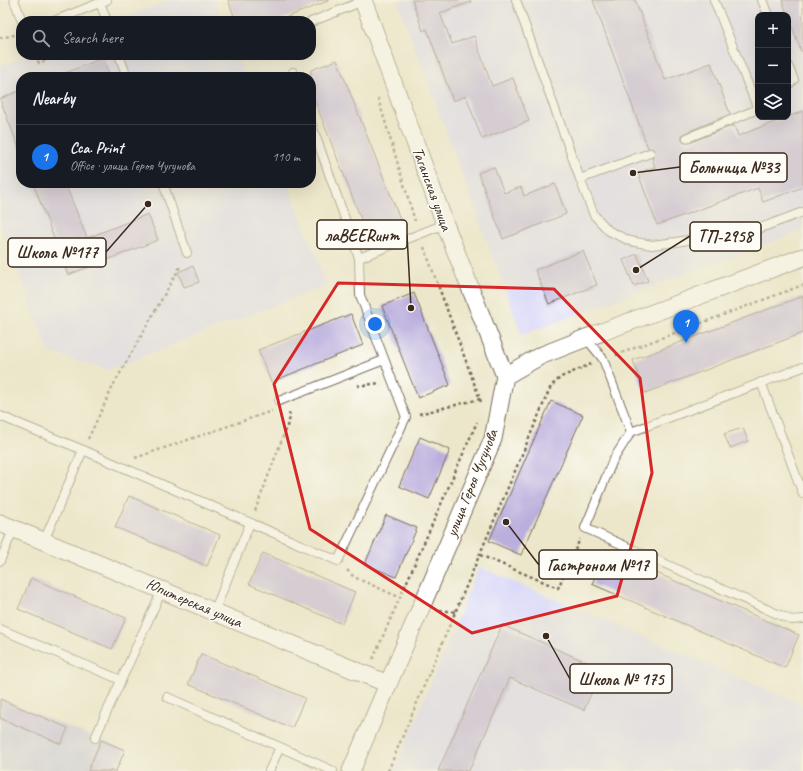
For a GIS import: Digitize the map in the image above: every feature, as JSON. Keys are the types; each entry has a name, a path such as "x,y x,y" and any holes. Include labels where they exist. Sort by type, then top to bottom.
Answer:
{"street":[{"name":"Таганская улица","path":"363,1 445,224 505,376"},
{"path":"505,376 540,356 803,257"},
{"name":"улица Героя Чугунова","path":"351,771 493,439 505,376"},
{"name":"Юпитерская улица","path":"7,526 388,684"}],"lane":[{"path":"14,0 20,16"},
{"path":"516,0 594,215 609,231 630,241 652,245 712,236 742,235 803,212"},
{"path":"714,0 755,102"},
{"path":"762,0 767,12"},
{"path":"66,16 104,1 106,16"},
{"path":"316,20 363,1"},
{"path":"121,60 125,72"},
{"path":"791,73 794,80 791,82"},
{"path":"687,138 755,110"},
{"path":"0,416 116,464 338,561 406,417 360,295 359,258 316,137"},
{"path":"580,179 650,153"},
{"path":"165,188 187,253"},
{"path":"359,258 445,224"},
{"path":"586,338 603,359 632,432"},
{"path":"283,400 384,360"},
{"path":"803,367 632,432 613,460 585,528 791,620 803,619"},
{"path":"761,382 803,494"},
{"path":"44,541 83,450"},
{"path":"214,612 250,523"},
{"path":"0,561 7,526"},
{"path":"95,738 162,590"},
{"path":"0,629 121,680"},
{"path":"168,697 333,771"},
{"path":"269,771 280,747"}],"path":[{"path":"0,38 16,34"},
{"path":"38,60 39,63 47,60"},
{"path":"378,98 419,235 481,405"},
{"path":"83,450 114,384 187,253"},
{"path":"388,771 551,386 561,376 603,359 803,285"},
{"path":"355,387 392,381"},
{"path":"406,417 480,399"},
{"path":"250,523 290,418 283,400"},
{"path":"116,464 273,411"},
{"path":"366,675 479,418"},
{"path":"480,555 558,588 585,528"},
{"path":"338,561 354,577 400,598 421,607 455,612"}],"highlighted area":[{"path":"338,283 554,289 640,378 652,473 617,596 472,633 310,529 274,384"}],"shaded area":[{"path":"170,0 214,0 221,16 129,16"},
{"path":"397,0 803,0 803,230 522,335"},
{"path":"16,60 238,60 243,72 16,72 16,188 289,188 327,285 108,370 49,352 0,224 0,66"},
{"path":"479,567 803,705 803,771 394,771"},
{"path":"0,699 125,750 116,771 0,771"}],"building":[{"path":"228,0 328,0 290,16 234,16"},
{"path":"412,0 470,0 471,2 440,13 452,44 474,36 492,86 513,78 529,121 482,139 466,96 453,101 427,29 423,31"},
{"path":"593,0 635,0 665,80 711,63 730,114 685,133 682,135 682,140 684,143 689,143 734,125 738,136 780,120 791,120 791,116 803,111 803,187 763,202 758,188 657,225 638,173 655,167 652,158 655,151 648,148"},
{"path":"782,0 803,0 803,51 801,51 791,24 791,12 786,12"},
{"path":"98,60 104,60 108,72 68,72"},
{"path":"337,60 402,224 368,237 316,104 316,72 311,72 311,70"},
{"path":"16,92 16,141 0,99"},
{"path":"494,167 504,193 521,187 524,196 555,184 566,214 503,239 478,173"},
{"path":"35,188 67,188 87,238 148,214 158,240 68,275"},
{"path":"583,251 597,285 549,304 535,270"},
{"path":"637,254 648,281 634,286 623,260"},
{"path":"193,266 199,282 184,287 178,272"},
{"path":"414,293 450,385 418,398 382,306"},
{"path":"803,296 803,333 645,393 633,360"},
{"path":"351,314 363,345 271,382 258,350"},
{"path":"551,401 583,415 521,555 489,541"},
{"path":"743,428 748,441 730,448 724,434"},
{"path":"420,437 450,450 429,499 399,486"},
{"path":"129,496 220,535 207,566 115,527"},
{"path":"386,515 417,528 396,577 365,564"},
{"path":"606,551 799,635 785,668 592,584"},
{"path":"263,553 355,592 342,624 249,584"},
{"path":"31,578 126,618 112,649 18,609"},
{"path":"502,625 602,669 584,710 510,678 469,771 438,771"},
{"path":"201,654 305,698 292,728 188,684"},
{"path":"0,699 68,728 61,744 0,718"},
{"path":"101,740 125,750 116,771 88,771"}],"place":[{"name":"Больница №33","path":"633,173"},
{"name":"Школа №177","path":"148,204"},
{"name":"ТП-2958","path":"636,270"},
{"name":"лаBEERинт","path":"411,308"},
{"name":"Cca. Print","path":"686,343"},
{"name":"Гастроном №17","path":"506,522"},
{"name":"Школа № 175","path":"546,636"}]}
